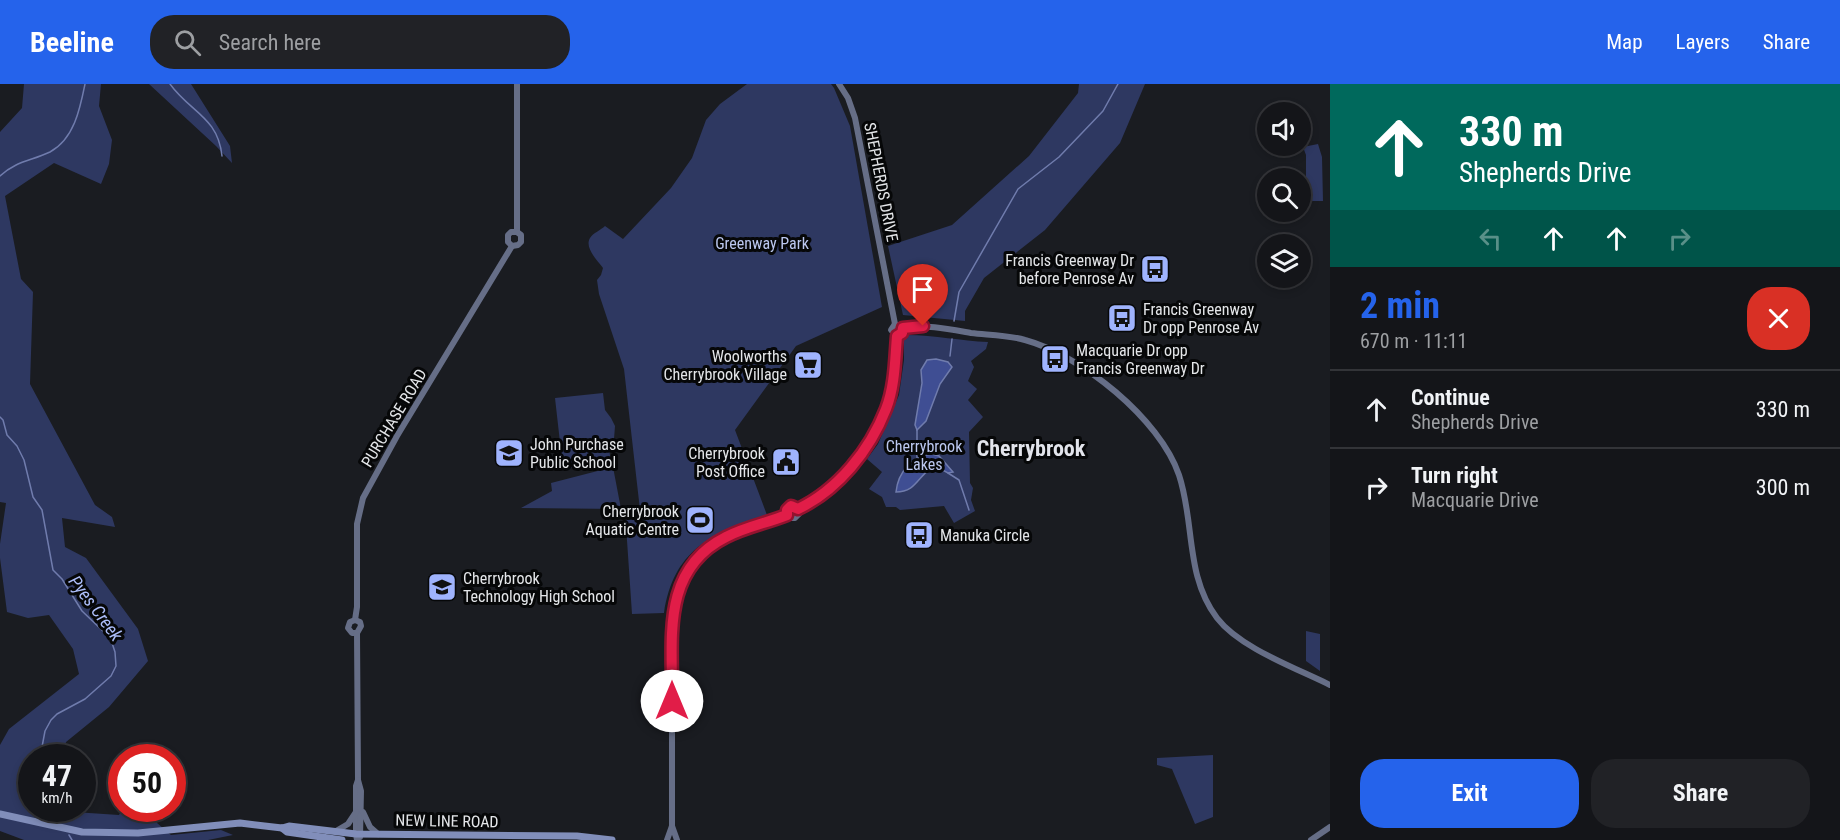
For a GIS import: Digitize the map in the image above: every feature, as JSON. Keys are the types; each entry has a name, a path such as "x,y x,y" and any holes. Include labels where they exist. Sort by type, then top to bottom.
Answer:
{"main road":[{"name":"PURCHASE ROAD","path":"358,808 361,786 358,780 357,633 361,627 360,622 356,620 357,524 363,498 397,436 512,246 521,242 521,235 517,232 518,84"},
{"name":"SHEPHERDS DRIVE","path":"839,84 848,98 855,118 895,324"},
{"path":"677,840 672,826 672,651 675,599 687,572 706,549 731,534 787,515 787,510 791,506 798,509 809,504 832,487 855,462 872,438 886,409 894,372 897,336 891,330 895,324 901,324 903,328"},
{"path":"903,328 923,326 1026,340 1080,365 1094,375 1144,418 1171,457 1184,490 1197,581 1206,603 1219,621 1249,645 1330,686"},
{"path":"897,336 902,333 903,328"},
{"path":"333,832 346,826 358,808"},
{"path":"358,808 370,827 378,834"},
{"path":"358,808 358,837"},
{"name":"NEW LINE ROAD","path":"0,814 82,832 138,833 240,823 282,828 289,826 358,837 378,834 578,836 612,840"},
{"path":"667,840 672,826"},
{"path":"1311,840 1330,827"},
{"name":"NEW LINE ROAD","path":"282,828 287,832 342,840"}],"green space":[{"path":"24,84 101,84 99,106 112,140 109,164 101,184 54,163 5,196 21,279 33,292 30,384 95,505 112,517 115,527 62,518 65,547 86,558 138,629 148,661 109,707 65,744 18,744 18,822 96,822 96,813 108,814 108,822 157,822 171,835 221,830 233,835 208,840 24,840 0,831 0,745 9,729 79,674 73,649 49,615 28,618 7,612 0,558 6,503 0,502 0,132 22,108"},
{"path":"149,84 191,84 230,146 232,163 216,146"},
{"name":"Greenway Park","path":"747,84 831,84 834,88 850,126 882,307 796,346 735,430 767,515 729,529 698,547 676,573 664,613 632,614 625,511 640,510 624,369 599,294 597,280 603,268 592,254 589,242 591,236 605,226 623,239 671,188 692,158 706,120 720,104"},
{"path":"1079,84 1145,84 1120,143 1045,230 984,278 965,311 965,321 903,315 888,246 952,225 1029,156 1078,93"},
{"path":"1318,144 1322,157 1323,201 1311,201 1311,168 1306,168 1306,156 1311,156 1311,145"},
{"name":"Cherrybrook Lakes","path":"907,335 988,342 986,349 971,361 974,367 968,381 977,389 968,400 983,417 969,432 970,483 973,488 971,500 975,511 954,523 944,506 900,510 896,507 886,507 882,497 869,489 882,472 867,459 878,444 899,395 904,360 904,339"},
{"path":"603,393 605,410 615,426 614,439 609,448 611,463 563,469 555,398"},
{"path":"613,467 621,509 521,508 552,491 551,483"},
{"path":"1306,631 1320,634 1320,671 1306,661"},
{"path":"1213,755 1213,817 1195,824 1172,769 1157,765 1157,758"}],"shaded area":[{"path":"936,359 948,362 952,367 940,384 926,421 917,430 915,425 922,383 921,370 927,360"},
{"path":"932,454 939,456 953,472 948,473 937,467 931,469 909,489 896,492 897,485 907,466 918,458"}],"waterway":[{"name":"Pyes Creek","path":"0,176 18,164 50,152 65,139 75,122 85,84"},
{"path":"170,84 209,123 215,132 222,156"},
{"path":"954,321 959,292 1018,189 1059,157 1103,111 1118,84"},
{"path":"950,356 952,339"},
{"name":"Pyes Creek","path":"0,417 7,435 17,446 24,460 33,497 42,510 53,570 62,579 82,611 106,634 115,652 116,666 111,676 85,699 57,714 45,731 43,744"},
{"path":"917,430 917,458"},
{"path":"948,473 959,480 969,510"},
{"name":"Pyes Creek","path":"69,835 72,840"}],"place":[{"name":"Francis Greenway Dr before Penrose Av","path":"1155,269"},
{"name":"Francis Greenway Dr opp Penrose Av","path":"1122,318"},
{"name":"Macquarie Dr opp Francis Greenway Dr","path":"1055,359"},
{"name":"Woolworths Cherrybrook Village","path":"808,365"},
{"name":"John Purchase Public School","path":"509,453"},
{"name":"Cherrybrook Post Office","path":"786,462"},
{"name":"Cherrybrook Aquatic Centre","path":"700,520"},
{"name":"Manuka Circle","path":"919,535"},
{"name":"Cherrybrook Technology High School","path":"442,587"}],"district":[{"name":"Cherrybrook","path":"1031,448"}],"route":[{"path":"672,701 673,612 675,599 687,572 706,549 723,538 787,515 789,507 795,506 798,509 809,504 841,479 872,438 886,409 894,372 897,336 902,333 903,328 923,326"}]}
